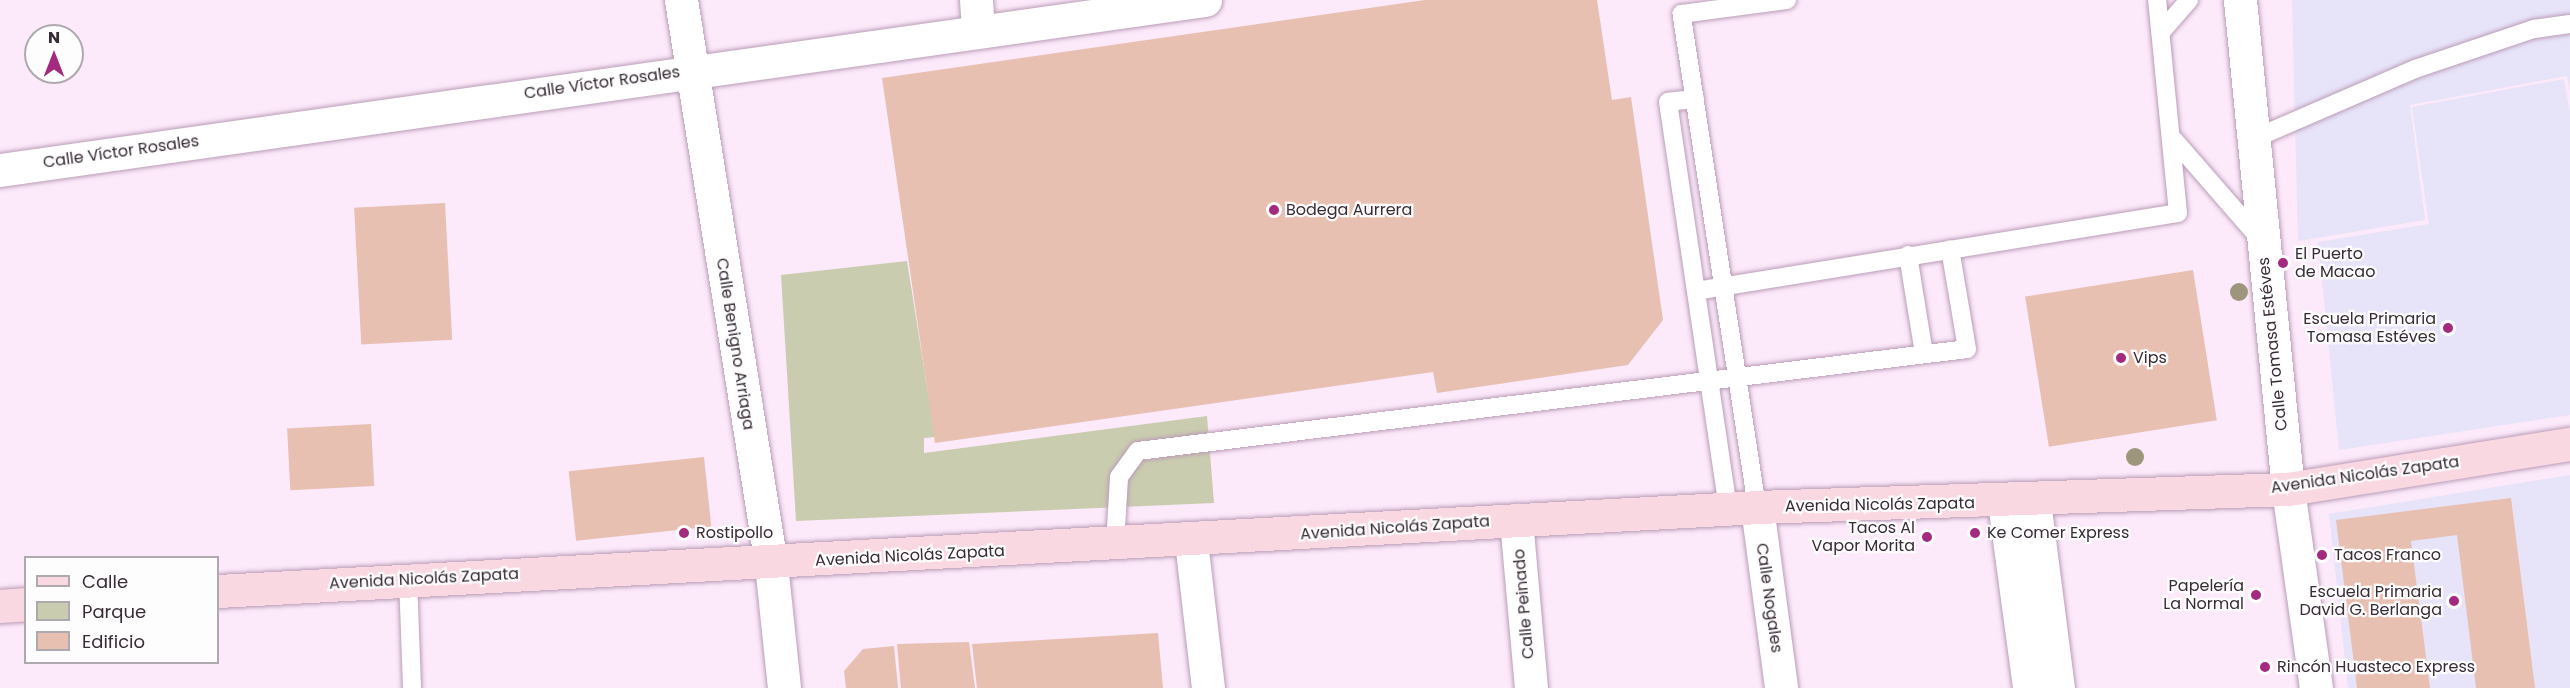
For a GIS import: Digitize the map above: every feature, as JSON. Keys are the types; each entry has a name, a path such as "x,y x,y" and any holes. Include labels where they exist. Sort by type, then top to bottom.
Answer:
{"street":[{"name":"Calle Benigno Arriaga","path":"681,0 690,70 771,564 784,688"},
{"name":"Calle Víctor Rosales","path":"0,170 690,70 977,15 1205,0"},
{"name":"Calle Tomasa Estéves","path":"2240,0 2258,137 2262,241 2289,489 2316,688"},
{"name":"Avenida Nicolás Zapata","path":"219,591 408,578 771,564 1742,508 2019,502 2289,489 2570,444"},
{"path":"2019,502 2029,688"},
{"path":"2019,502 2058,688"},
{"name":"Calle Nogales","path":"1742,508 1781,688"},
{"name":"Calle Peinado","path":"1516,520 1531,688"},
{"path":"1191,541 1208,688"},
{"path":"0,606 24,604"}],"lane":[{"path":"1742,508 1737,378 1683,14 1787,0"},
{"path":"1696,291 1723,284 2178,213 2157,0"},
{"path":"2161,32 2189,0"},
{"path":"2258,137 2415,69 2534,29 2570,24"},
{"path":"1695,99 1668,102 1709,382 1742,508"},
{"path":"2170,134 2185,159 2262,241"},
{"path":"1684,210 1711,205"},
{"path":"1114,545 1119,477 1138,451 1967,349 1950,249"},
{"path":"1908,255 1924,354"},
{"path":"408,578 412,688"}],"shaded area":[{"path":"2292,0 2570,0 2570,91 2567,76 2410,105 2425,220 2298,241"},
{"name":"Escuela Primaria Tomasa Estéves","path":"2564,79 2570,113 2570,415 2339,450 2318,242 2429,224 2412,107"},
{"name":"Escuela Primaria David G. Berlanga","path":"2570,475 2570,688 2348,688 2329,514"}],"green space":[{"path":"907,261 935,437 924,438 924,453 1207,416 1214,503 796,521 781,275"}],"building":[{"name":"Bodega Aurrera","path":"1425,0 1597,0 1612,100 1631,97 1663,320 1628,365 1437,393 1433,372 935,443 882,78"},
{"path":"445,203 452,340 361,345 354,208"},
{"name":"Vips","path":"2193,270 2217,420 2049,447 2025,297"},
{"path":"371,424 374,486 290,490 287,428"},
{"path":"704,457 711,527 576,541 569,471"},
{"path":"2511,498 2535,688 2476,688 2457,535 2411,541 2430,688 2357,688 2336,520"},
{"path":"1158,633 1163,688 977,688 972,644"},
{"path":"969,642 975,688 901,688 897,644"},
{"path":"894,646 898,688 846,688 844,671 863,649"}],"place":[{"name":"Bodega Aurrera","path":"1274,210"},
{"name":"El Puerto de Macao","path":"2283,263"},
{"name":"Escuela Primaria Tomasa Estéves","path":"2448,328"},
{"name":"Vips","path":"2121,358"},
{"name":"Rostipollo","path":"684,533"},
{"name":"Ke Comer Express","path":"1975,533"},
{"name":"Tacos Al Vapor Morita","path":"1927,537"},
{"name":"Tacos Franco","path":"2322,555"},
{"name":"Papelería La Normal","path":"2256,595"},
{"name":"Escuela Primaria David G. Berlanga","path":"2454,601"},
{"name":"Rincón Huasteco Express","path":"2265,667"}]}
